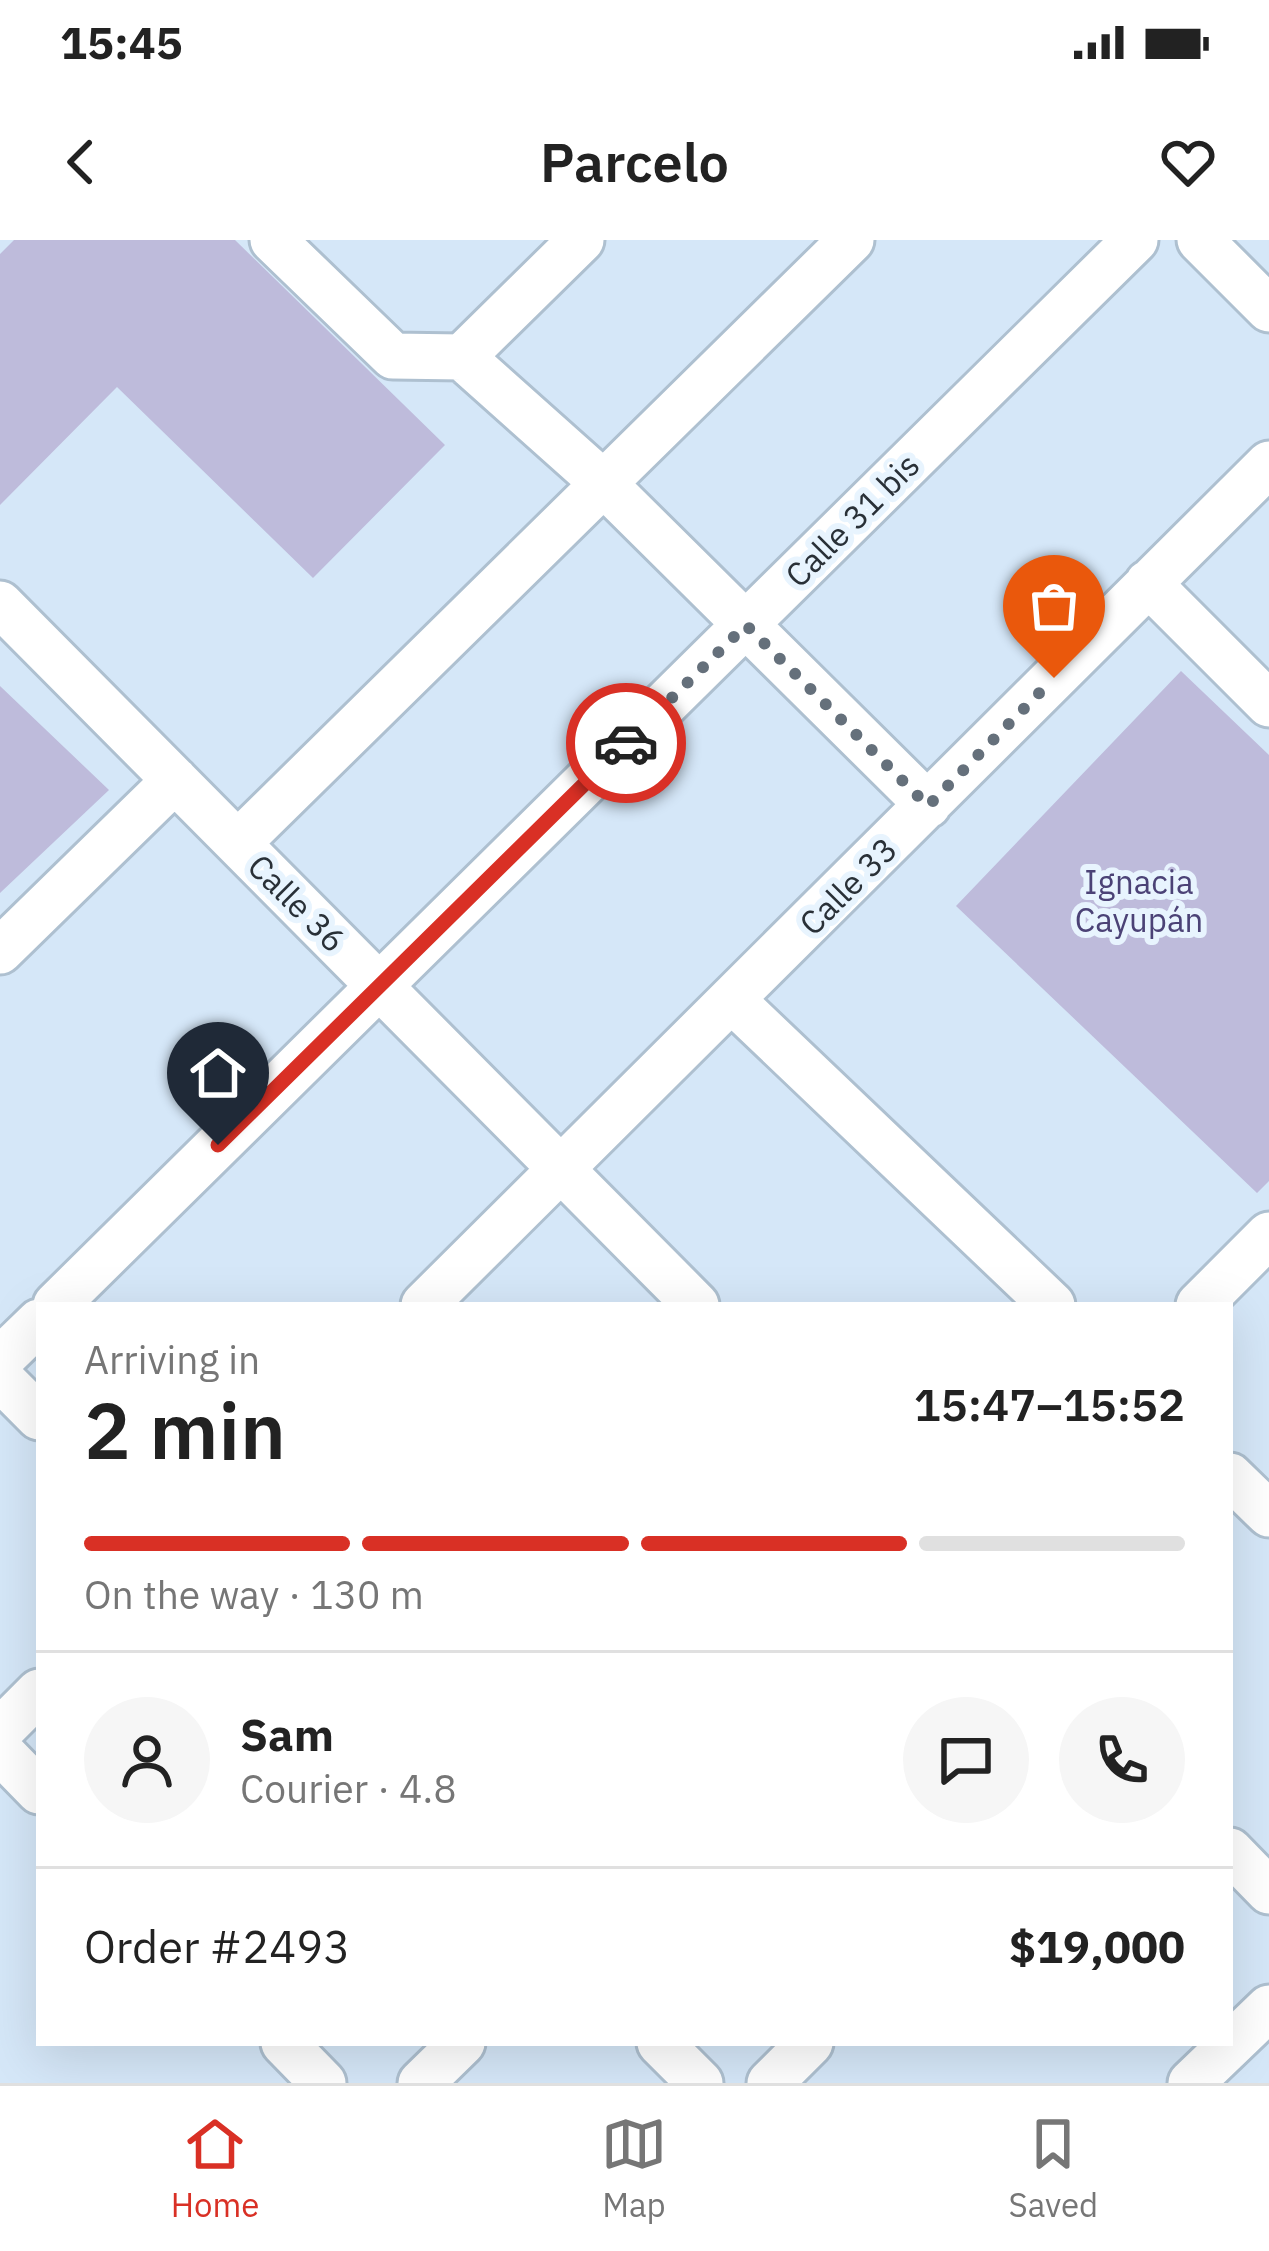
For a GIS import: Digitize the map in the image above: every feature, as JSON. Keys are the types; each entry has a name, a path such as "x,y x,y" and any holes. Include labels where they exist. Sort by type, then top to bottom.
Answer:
{"street":[{"path":"462,358 581,240"},
{"path":"238,843 851,240"},
{"name":"Calle 31 bis","path":"59,1302 1135,240"},
{"path":"1200,240 1269,309"},
{"path":"275,241 393,356 462,358 602,482 928,806"},
{"name":"Calle 33","path":"427,1302 1269,464"},
{"path":"1148,583 1269,704"},
{"name":"Calle 36","path":"0,604 693,1302"},
{"path":"0,951 175,779"},
{"path":"733,1001 1049,1302"},
{"path":"1202,1302 1269,1235"},
{"path":"0,1360 36,1325"},
{"path":"0,1378 36,1414"},
{"path":"1233,1479 1269,1514"},
{"path":"0,1731 36,1695"},
{"path":"0,1751 36,1788"},
{"path":"1233,1854 1269,1891"},
{"path":"1233,2043 1269,2008"},
{"path":"287,2046 323,2083"},
{"path":"421,2083 459,2046"},
{"path":"663,2046 700,2083"},
{"path":"770,2083 807,2046"},
{"path":"1191,2083 1229,2046"}],"green space":[{"path":"14,240 235,240 445,445 313,578 117,387 0,505 0,254"},
{"name":"Ignacia Cayupán","path":"1181,671 1269,755 1269,1181 1257,1193 956,906"},
{"path":"0,686 109,790 0,893"}],"way so far":[{"path":"626,743 746,625 928,806 1054,678"}],"route":[{"path":"218,1145 626,743"}]}
